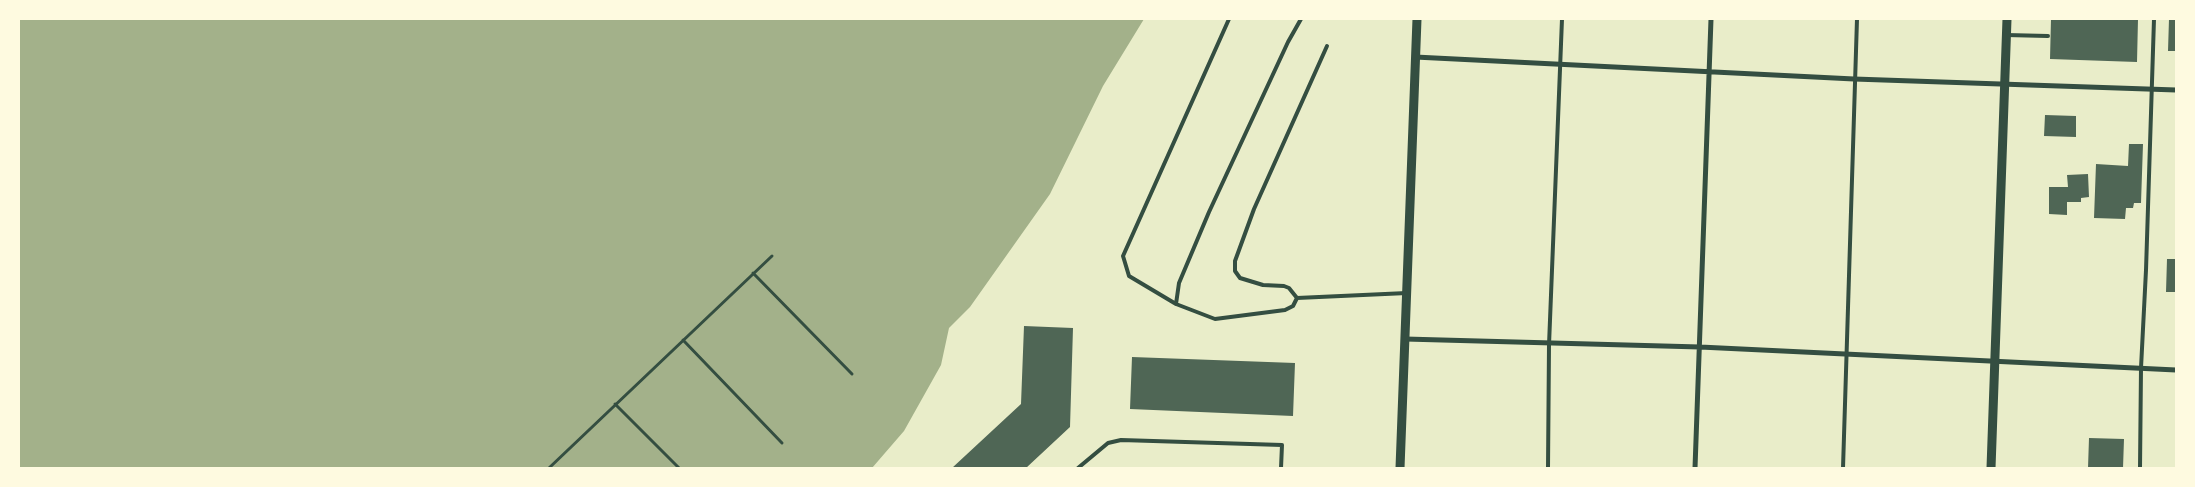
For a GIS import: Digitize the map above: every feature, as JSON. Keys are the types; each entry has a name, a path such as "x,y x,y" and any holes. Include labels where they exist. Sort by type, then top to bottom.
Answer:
{"street":[{"path":"1400,468 1417,19"},
{"path":"1695,468 1711,19"},
{"path":"1991,468 2007,19"},
{"path":"1415,57 1854,79 2176,90"},
{"path":"1405,339 1700,347 2176,370"}],"lane":[{"path":"1229,19 1123,256 1130,276 1176,304 1216,319 1285,310 1294,306 1297,298"},
{"path":"1176,304 1179,283 1209,212 1288,42 1301,19"},
{"path":"1548,468 1549,344 1562,19"},
{"path":"1843,468 1857,19"},
{"path":"2140,468 2140,368 2146,270 2154,19"},
{"path":"2006,35 2048,36"},
{"path":"1297,298 1289,288 1284,286 1263,285 1240,278 1236,270 1235,260 1254,209 1327,46"},
{"path":"1297,298 1407,293"},
{"path":"1078,468 1108,443 1121,440 1282,445 1281,468"}],"path":[{"path":"549,468 772,256"},
{"path":"754,273 852,374"},
{"path":"683,340 782,443"},
{"path":"615,404 679,468"}],"shaded area":[{"path":"19,19 1144,19 1103,86 1050,194 970,307 949,328 941,365 904,431 872,468 19,468"}],"building":[{"path":"2051,19 2138,19 2137,62 2050,59"},
{"path":"2169,19 2176,19 2176,51 2168,51"},
{"path":"2045,115 2076,116 2076,137 2044,136"},
{"path":"2129,144 2143,144 2141,203 2134,203 2133,208 2126,208 2125,219 2094,218 2096,164 2128,166"},
{"path":"2088,174 2089,197 2081,198 2081,202 2067,202 2067,215 2049,214 2049,187 2068,187 2067,175"},
{"path":"2167,259 2176,259 2176,292 2166,292"},
{"path":"1024,326 1073,328 1070,427 1026,468 952,468 1021,404"},
{"path":"1132,357 1295,363 1293,416 1130,409"},
{"path":"2089,438 2124,439 2123,468 2088,468"}]}
